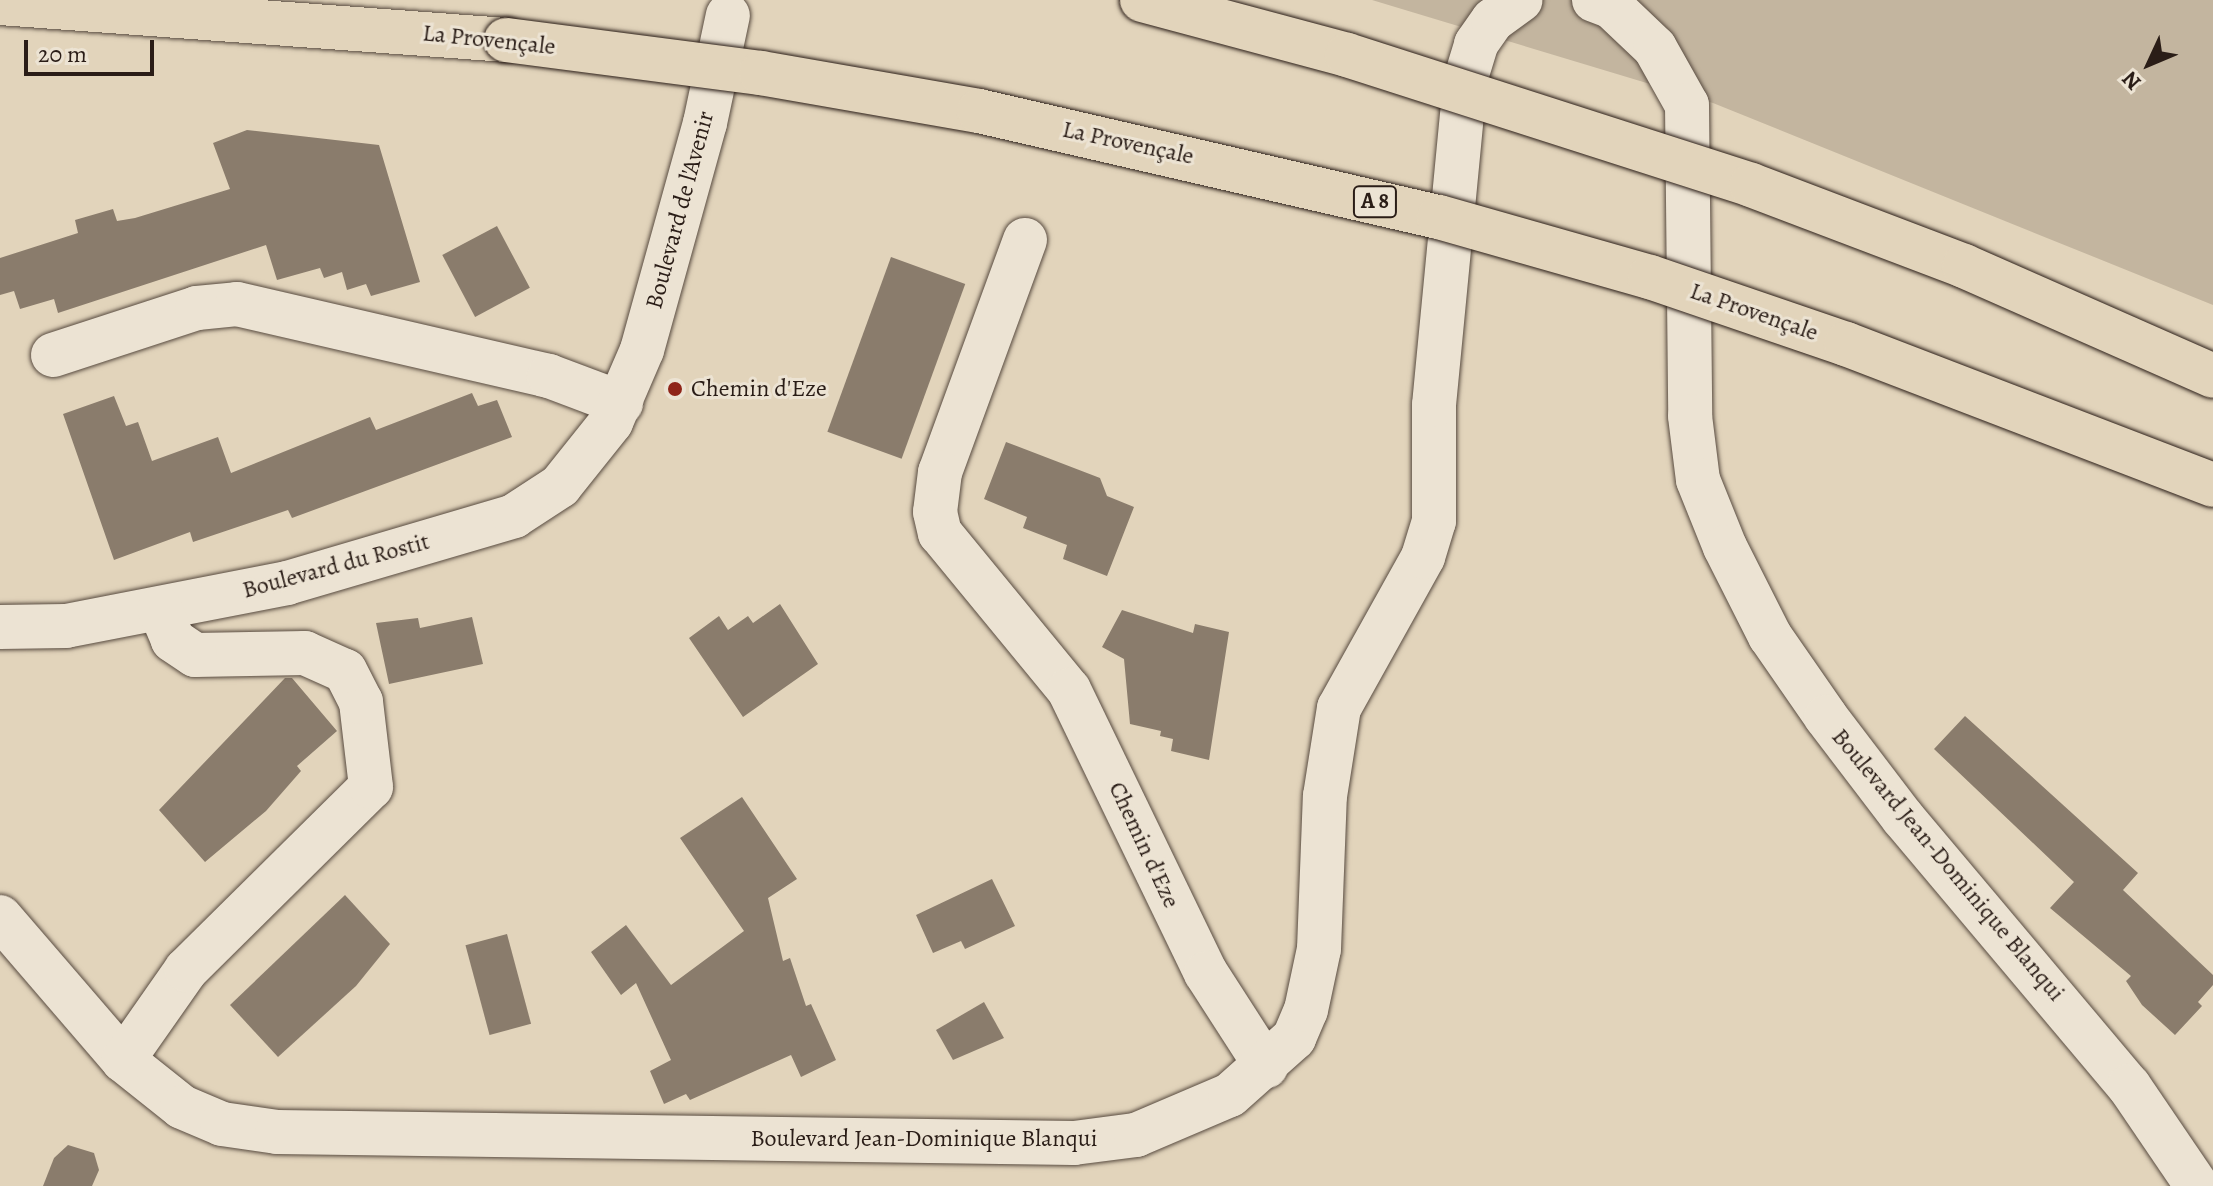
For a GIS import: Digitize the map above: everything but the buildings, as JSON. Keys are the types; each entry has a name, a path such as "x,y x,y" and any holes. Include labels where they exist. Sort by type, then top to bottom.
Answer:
{"highway":[{"path":"1142,0 1347,55 1751,185 1964,266 2213,376"},
{"name":"La Provençale","path":"0,3 506,40 761,73 979,111 1439,217 1650,277 1846,344 2213,485"}],"street":[{"name":"Boulevard Jean-Dominique Blanqui","path":"0,917 123,1060 182,1107 222,1124 277,1132 1074,1143 1136,1135 1183,1119 1266,1066 1294,1038 1316,964 1325,796 1339,708 1423,557 1434,521 1434,405 1465,81 1476,44 1493,20 1521,0"},
{"name":"Boulevard Jean-Dominique Blanqui","path":"1594,0 1612,7 1655,48 1687,105 1690,416 1698,480 1731,560 1770,636 1826,717 1903,818 2129,1086 2197,1186"},
{"name":"Boulevard de l'Avenir","path":"621,403 705,123 728,15"},
{"name":"Chemin d'Eze","path":"1025,240 940,472 935,512 940,533 1069,690 1206,973 1266,1066"},
{"path":"53,355 197,308 237,304 549,376 621,403"},
{"name":"Boulevard du Rostit","path":"0,627 66,626 287,583 514,516 560,486 621,403"},
{"path":"123,1060 186,970 313,840 350,815 371,787 361,702 345,671 305,653 195,655 173,640 160,609"}],"shaded area":[{"path":"1372,0 2213,0 2213,305 1713,103"}],"place":[{"name":"Chemin d'Eze","path":"675,389"}]}
